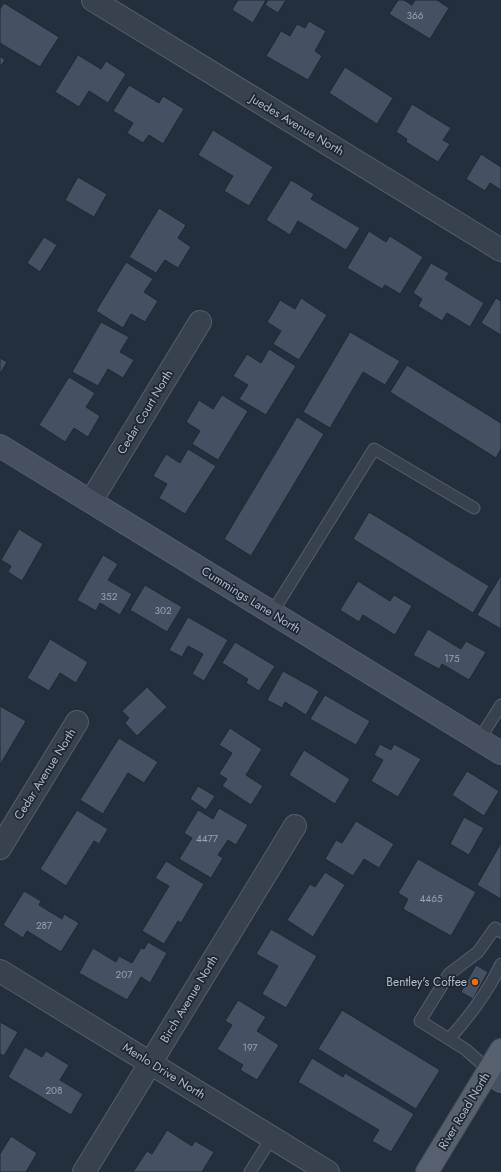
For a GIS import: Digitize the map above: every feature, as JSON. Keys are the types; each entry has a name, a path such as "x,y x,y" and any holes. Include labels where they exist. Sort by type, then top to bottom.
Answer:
{"main road":[{"name":"River Road North","path":"427,1172 495,1076 501,1050"}],"street":[{"name":"Juedes Avenue North","path":"93,0 501,250"},
{"name":"Cedar Court North","path":"91,501 200,322"},
{"name":"Cummings Lane North","path":"0,446 501,754"},
{"name":"Cedar Avenue North","path":"0,848 6,825 77,722"},
{"name":"Birch Avenue North","path":"84,1172 295,826"},
{"name":"Menlo Drive North","path":"0,971 328,1172"}],"lane":[{"path":"272,613 374,449 474,508"},
{"path":"479,740 501,705"},
{"path":"495,1076 465,1049 420,1022 449,974 478,952 495,928 501,932"},
{"path":"449,1039 471,1015 496,975 501,964"},
{"path":"250,1172 272,1137"}],"building":[{"path":"238,0 266,0 253,23 232,10"},
{"path":"268,0 286,0 278,13 265,5"},
{"path":"398,0 404,0 412,5 415,0 437,0 449,8 430,39 389,14"},
{"path":"4,3 59,37 40,67 0,43 0,9"},
{"path":"309,21 326,31 315,51 322,56 308,80 266,56 281,31 290,36 297,24 305,28"},
{"path":"78,55 101,69 106,61 126,74 108,103 89,91 79,107 55,92"},
{"path":"0,56 5,60 0,67"},
{"path":"345,67 393,98 377,124 329,93"},
{"path":"129,85 159,103 163,96 184,109 163,144 149,135 143,143 127,133 133,123 113,111"},
{"path":"412,104 451,128 443,140 450,144 438,162 406,142 407,139 396,132"},
{"path":"213,130 273,167 249,206 224,191 233,176 198,155"},
{"path":"481,154 501,167 501,190 490,183 485,191 466,179"},
{"path":"78,177 107,194 94,217 65,200"},
{"path":"291,180 314,194 311,199 360,228 346,250 298,221 290,235 266,220"},
{"path":"159,208 186,225 178,238 191,247 178,268 165,260 156,273 129,257"},
{"path":"369,231 386,242 390,236 423,257 400,294 385,285 382,289 347,268"},
{"path":"44,237 57,245 40,272 27,263"},
{"path":"126,262 153,279 144,292 158,301 145,322 131,314 123,328 96,311"},
{"path":"431,263 449,273 445,279 484,303 470,327 447,313 442,321 418,306 422,299 413,293"},
{"path":"301,298 327,315 299,360 273,344 281,331 267,322 280,300 295,309"},
{"path":"496,298 501,301 501,335 481,323"},
{"path":"101,322 129,337 120,352 134,360 123,378 108,369 98,386 72,372"},
{"path":"350,332 400,361 385,385 363,372 330,428 303,412"},
{"path":"269,349 296,366 266,415 239,399 248,385 233,376 247,354 261,363"},
{"path":"0,358 7,362 0,374"},
{"path":"407,365 501,423 501,449 496,458 390,392"},
{"path":"69,377 95,393 86,407 100,416 88,437 74,428 65,442 39,425"},
{"path":"222,395 248,411 218,460 192,444 200,431 186,422 199,400 213,409"},
{"path":"297,417 324,434 251,556 224,539"},
{"path":"188,449 216,466 185,514 159,498 167,484 153,476 166,454 180,463"},
{"path":"369,512 489,586 473,613 353,539"},
{"path":"19,529 43,544 22,581 8,572 11,566 1,560"},
{"path":"103,555 118,564 108,580 132,594 120,615 100,603 96,611 77,600"},
{"path":"501,575 501,629 477,615"},
{"path":"358,581 390,601 394,595 412,606 395,635 363,615 359,622 340,610"},
{"path":"145,585 182,607 167,632 130,610"},
{"path":"188,617 228,640 204,681 192,674 203,654 188,646 182,657 169,650"},
{"path":"428,629 461,649 466,641 486,652 469,680 442,664 439,669 413,655"},
{"path":"50,639 88,662 76,683 60,673 49,691 27,678"},
{"path":"235,642 275,666 259,691 246,683 248,679 222,663"},
{"path":"283,671 319,691 306,715 285,702 282,708 267,700"},
{"path":"147,687 167,707 137,736 125,723 129,718 122,711"},
{"path":"325,695 370,721 356,745 310,719"},
{"path":"0,706 26,721 0,765"},
{"path":"230,728 262,749 246,775 263,786 251,805 222,786 227,779 219,774 232,753 219,745"},
{"path":"119,738 158,762 144,783 128,773 103,814 80,800"},
{"path":"380,744 391,750 394,744 421,759 398,797 371,781 383,760 374,755"},
{"path":"304,750 350,779 335,804 289,775"},
{"path":"467,771 499,791 484,816 452,795"},
{"path":"198,786 215,796 206,810 190,799"},
{"path":"219,808 248,825 236,845 228,840 218,855 223,858 211,878 179,859 192,838 184,833 198,810 213,819"},
{"path":"77,810 108,829 99,844 94,841 66,886 40,869"},
{"path":"464,817 484,828 469,855 450,844"},
{"path":"356,821 394,844 379,868 364,859 353,876 325,859 336,840 342,843"},
{"path":"501,843 501,899 477,885"},
{"path":"418,859 476,892 451,936 403,909 408,899 398,893"},
{"path":"166,861 204,884 181,923 178,921 164,944 142,931 169,886 155,878"},
{"path":"325,872 345,885 313,937 287,920 310,884 315,887"},
{"path":"24,891 41,901 39,905 62,919 64,914 79,923 61,952 27,931 23,938 3,925"},
{"path":"271,929 317,956 286,1008 262,994 278,966 256,954"},
{"path":"148,942 167,953 150,983 141,977 127,1000 79,973 93,948 116,962 119,956 132,963 141,948 144,949"},
{"name":"Bentley's Coffee","path":"476,965 488,972 473,999 461,992"},
{"path":"238,1000 266,1017 257,1031 279,1045 257,1080 240,1070 243,1065 217,1049 232,1025 225,1021"},
{"path":"342,1010 440,1070 416,1109 318,1049"},
{"path":"0,1022 18,1032 4,1056 0,1054"},
{"path":"25,1047 42,1057 46,1051 69,1065 60,1080 83,1094 71,1115 8,1077"},
{"path":"312,1058 343,1077 345,1073 414,1114 391,1152 372,1141 379,1130 298,1082"},
{"path":"167,1130 192,1146 195,1141 214,1152 202,1172 133,1172 147,1151 152,1154"},
{"path":"11,1136 37,1153 26,1172 0,1172 0,1154"}],"place":[{"name":"Bentley's Coffee","path":"475,982"}]}
